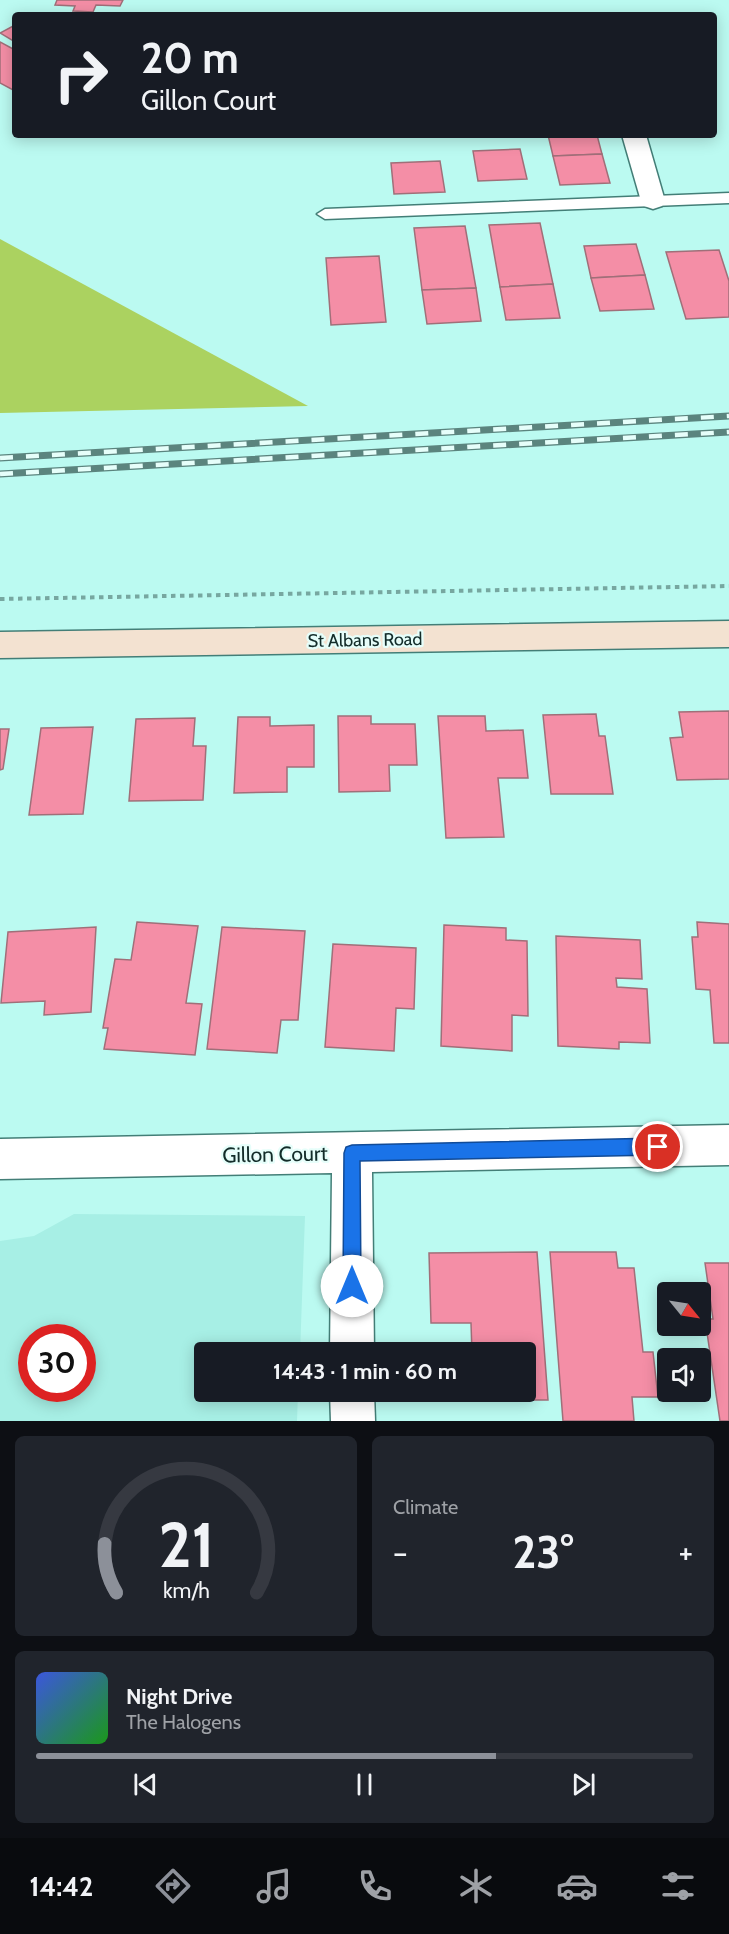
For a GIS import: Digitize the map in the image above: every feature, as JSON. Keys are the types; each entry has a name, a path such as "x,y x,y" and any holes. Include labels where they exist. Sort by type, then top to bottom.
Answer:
{"main road":[{"name":"St Albans Road","path":"0,645 729,634"}],"street":[{"path":"635,138 653,201"},
{"name":"Gillon Court","path":"0,1159 729,1145"},
{"path":"352,1153 352,1342"},
{"path":"352,1402 352,1421"}],"lane":[{"path":"325,214 729,198"}],"path":[{"path":"0,599 729,586"}],"shaded area":[{"path":"74,1214 305,1216 300,1342 194,1342 194,1402 298,1402 297,1421 0,1421 0,1241 34,1236"}],"green space":[{"path":"0,239 308,406 0,413"}],"building":[{"path":"57,0 123,0 120,6 96,5 93,12 73,11 75,6 55,5"},
{"path":"12,27 12,40 0,33"},
{"path":"0,42 12,48 12,89 0,83"},
{"path":"549,138 598,138 602,154 553,156"},
{"path":"520,149 527,179 478,181 473,151"},
{"path":"602,154 610,183 560,185 553,156"},
{"path":"440,161 445,192 394,194 391,163"},
{"path":"540,223 553,284 500,287 489,225"},
{"path":"465,226 476,288 422,290 414,228"},
{"path":"636,244 645,275 591,278 584,246"},
{"path":"719,250 729,281 729,317 686,319 666,252"},
{"path":"379,256 386,322 331,325 326,258"},
{"path":"645,275 654,309 600,311 591,278"},
{"path":"553,284 560,318 506,320 500,287"},
{"path":"476,288 481,321 427,324 422,290"},
{"path":"729,711 729,779 677,780 670,738 683,737 679,712"},
{"path":"596,714 599,736 605,736 613,794 551,794 543,715"},
{"path":"338,716 371,716 371,724 415,724 417,765 389,765 390,791 339,792"},
{"path":"438,716 485,716 486,731 523,730 528,778 498,778 504,837 446,838"},
{"path":"238,717 270,717 270,726 314,725 314,767 287,767 287,792 234,793"},
{"path":"195,718 193,746 206,746 203,800 129,801 136,719"},
{"path":"93,727 83,814 29,815 41,728"},
{"path":"0,729 9,729 3,769 0,770"},
{"path":"137,922 198,926 186,1003 202,1004 195,1055 104,1049 108,1028 103,1028 115,959 131,960"},
{"path":"697,922 729,924 729,1043 714,1043 710,990 696,989 692,937 698,937"},
{"path":"444,925 506,928 506,940 527,941 528,1016 512,1015 512,1051 441,1046"},
{"path":"96,927 91,1012 44,1015 45,1001 1,1003 8,932"},
{"path":"222,927 305,931 298,1020 281,1020 277,1053 207,1049"},
{"path":"556,936 640,940 642,979 616,978 617,987 647,989 650,1043 619,1042 619,1049 558,1046"},
{"path":"333,944 416,948 414,1009 396,1008 394,1051 325,1047"},
{"path":"537,1252 548,1400 536,1400 536,1342 472,1342 471,1323 431,1323 429,1253"},
{"path":"550,1252 616,1252 618,1268 634,1268 643,1352 653,1352 657,1397 632,1397 634,1421 563,1421"},
{"path":"705,1263 729,1263 729,1421 720,1421 708,1336 711,1336 711,1319 713,1319 711,1282 708,1282"}],"railway":[{"path":"0,458 729,416"},
{"path":"0,474 729,432"}],"route":[{"path":"352,1286 352,1153 658,1147"}]}
